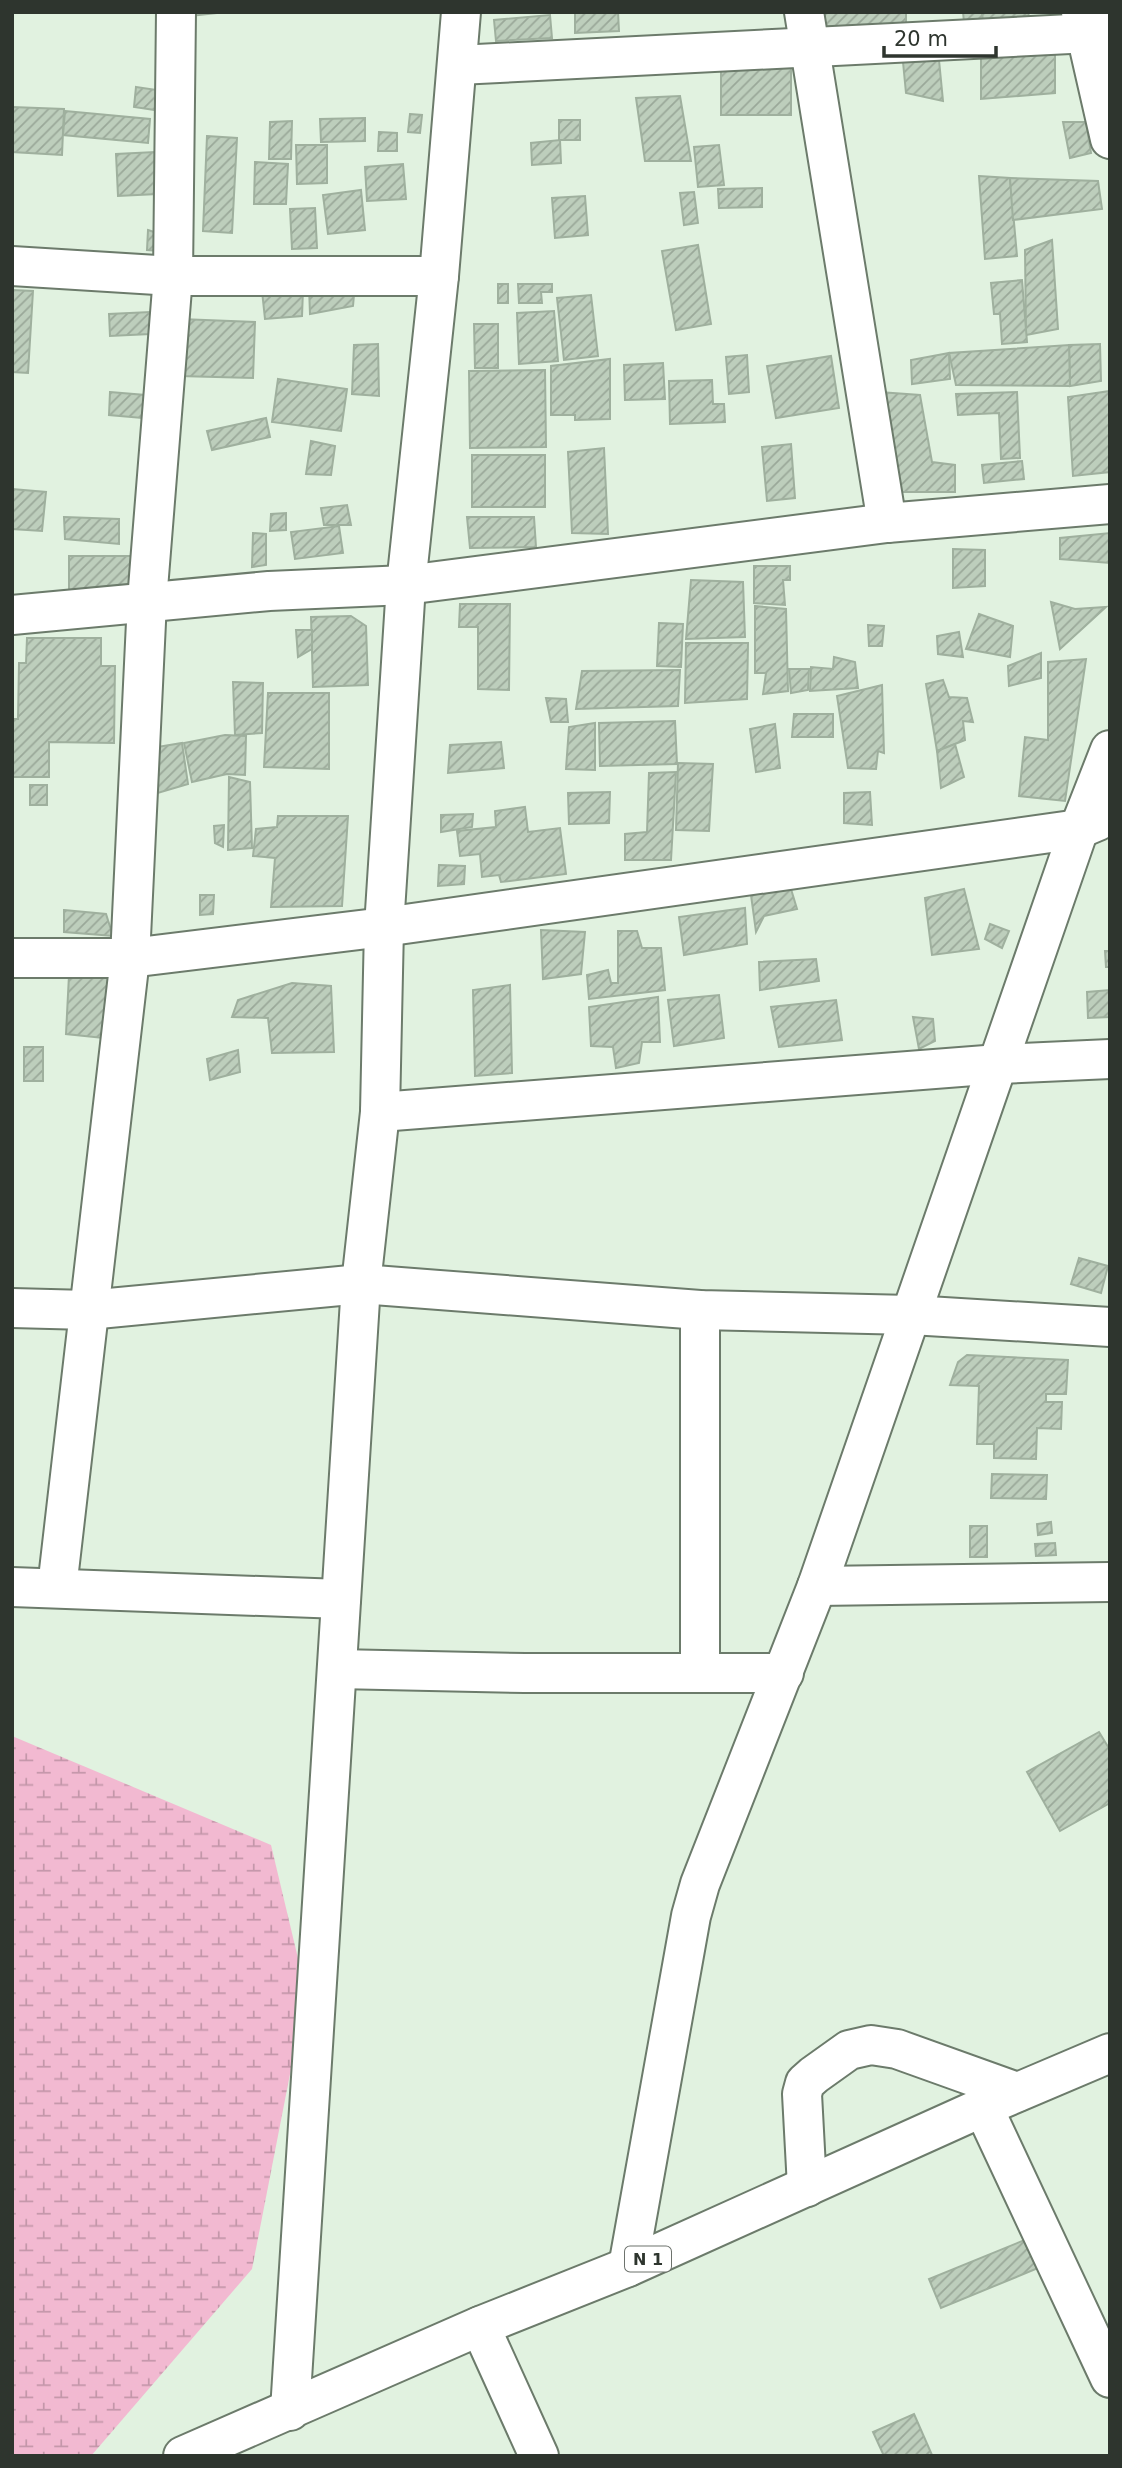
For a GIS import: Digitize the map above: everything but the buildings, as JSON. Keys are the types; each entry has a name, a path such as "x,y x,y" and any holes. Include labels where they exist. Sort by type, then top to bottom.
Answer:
{"main road":[{"path":"57,1588 130,958 147,601 173,276 176,12"},
{"path":"289,2411 361,1284 380,1112 384,927 406,584 439,276 461,12"},
{"path":"458,65 808,30 1092,25 1110,139"},
{"path":"808,30 887,523"},
{"path":"12,266 173,276 439,276"},
{"path":"12,615 269,591 406,584 887,523 1110,504"},
{"path":"628,2267 691,1916 700,1884 817,1586 999,1064 1094,823 1110,750"},
{"path":"12,958 130,958 384,927 1094,823"},
{"path":"380,1112 999,1064 1110,1059"},
{"path":"12,1308 88,1310 361,1284 700,1310 911,1315 1110,1326"},
{"path":"700,1310 700,1673"},
{"path":"817,1586 1110,1582"},
{"path":"12,1587 341,1599"},
{"path":"337,1668 525,1673 784,1673"},
{"path":"807,2187 802,2094 805,2082 849,2050 872,2045 897,2049 1017,2092"},
{"name":"N 1","path":"183,2456 480,2326 628,2267 983,2107 1110,2053"},
{"path":"983,2107 1110,2378"},
{"path":"480,2326 539,2456"}],"green space":[{"path":"12,1736 271,1845 306,1992 252,2269 91,2456 12,2456"}]}
